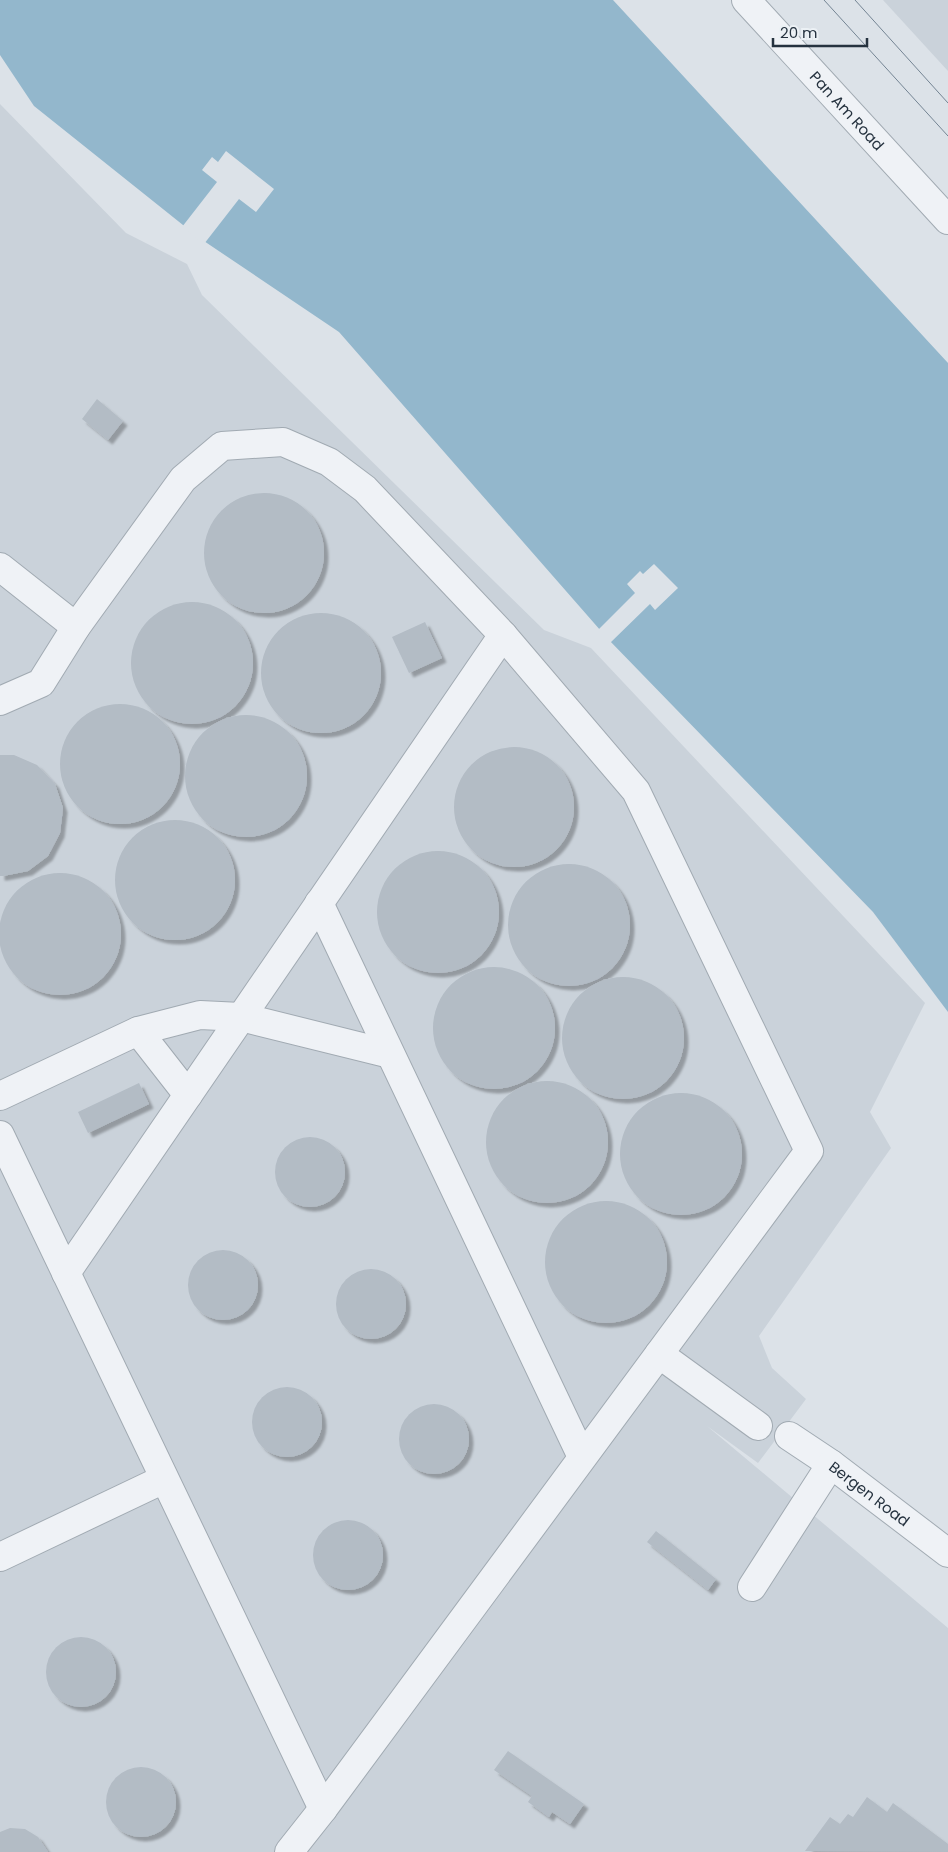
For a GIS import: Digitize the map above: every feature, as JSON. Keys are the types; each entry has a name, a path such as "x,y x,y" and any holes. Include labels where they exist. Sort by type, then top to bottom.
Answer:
{"street":[{"name":"Pan Am Road","path":"746,0 948,220"},
{"path":"0,701 40,683 76,627 182,479 222,446 283,442 329,462 365,489 503,635 636,791 809,1151 323,1809 289,1852"},
{"path":"0,567 76,627"},
{"path":"66,1273 503,635"},
{"path":"319,903 582,1457"},
{"path":"0,1096 138,1031 200,1015 241,1017 390,1054"},
{"path":"138,1031 188,1095"},
{"path":"0,1135 323,1809"},
{"path":"659,1354 758,1426"},
{"name":"Bergen Road","path":"789,1436 831,1464 948,1553"},
{"path":"752,1587 831,1464"},
{"path":"0,1557 164,1479"}],"shaded area":[{"path":"883,0 948,0 948,71"},
{"path":"0,104 126,233 187,264 202,295 544,630 591,648 925,1003 870,1112 891,1148 759,1336 772,1368 806,1399 758,1463 707,1426 948,1628 948,1852 0,1852"}],"water":[{"path":"0,0 613,0 948,363 948,1012 873,912 608,639 339,332 198,237 34,106 0,55"}],"pier":[{"path":"226,151 274,189 256,212 239,199 204,244 182,227 217,182 202,170 212,157 218,162"},
{"path":"654,564 678,588 655,610 650,604 609,644 597,631 635,593 627,584 640,571 643,574"}],"building":[{"path":"97,399 123,421 108,440 82,419"},
{"path":"264,493 287,497 307,510 320,530 324,553 320,576 307,596 287,609 264,613 241,609 221,596 208,576 204,553 208,530 221,510 241,497"},
{"path":"192,602 215,607 235,620 248,640 253,663 248,686 235,706 215,719 192,724 169,719 149,706 136,686 131,663 136,640 149,620 169,607"},
{"path":"321,613 344,617 364,630 377,650 381,673 377,696 364,716 344,729 321,733 298,729 278,716 265,696 261,673 265,650 278,630 298,617"},
{"path":"425,622 442,658 409,673 392,637"},
{"path":"120,704 143,708 163,721 176,741 180,764 176,787 163,807 143,820 120,824 97,820 77,807 64,787 60,764 64,741 77,721 97,708"},
{"path":"246,715 269,720 289,733 302,753 307,776 302,799 289,819 269,832 246,837 223,832 203,819 190,799 185,776 190,753 203,733 223,720"},
{"path":"514,747 537,751 557,764 570,784 574,807 570,830 557,850 537,863 514,867 491,863 471,850 458,830 454,807 458,784 471,764 491,751"},
{"path":"0,755 14,755 37,765 55,784 63,808 60,833 48,856 28,871 3,876 0,876"},
{"path":"175,820 198,824 218,837 231,857 235,880 231,903 218,923 198,936 175,940 152,936 132,923 119,903 115,880 119,857 132,837 152,824"},
{"path":"438,851 461,856 481,869 494,889 499,912 494,935 481,955 461,968 438,973 415,968 395,955 382,935 377,912 382,889 395,869 415,856"},
{"path":"569,864 592,869 612,882 625,902 630,925 625,948 612,968 592,981 569,986 546,981 526,968 513,948 508,925 513,902 526,882 546,869"},
{"path":"60,873 83,878 103,891 116,911 121,934 116,957 103,977 83,990 60,995 37,990 17,977 4,957 -1,934 4,911 17,891 37,878"},
{"path":"494,967 517,972 537,985 550,1005 555,1028 550,1051 537,1071 517,1084 494,1089 471,1084 451,1071 438,1051 433,1028 438,1005 451,985 471,972"},
{"path":"623,977 646,982 666,995 679,1015 684,1038 679,1061 666,1081 646,1094 623,1099 600,1094 580,1081 567,1061 562,1038 567,1015 580,995 600,982"},
{"path":"547,1081 570,1086 590,1099 603,1119 608,1142 603,1165 590,1185 570,1198 547,1203 524,1198 504,1185 491,1165 486,1142 491,1119 504,1099 524,1086"},
{"path":"139,1083 149,1104 88,1133 78,1112"},
{"path":"681,1093 704,1098 724,1111 737,1131 742,1154 737,1177 724,1197 704,1210 681,1215 658,1210 638,1197 625,1177 620,1154 625,1131 638,1111 658,1098"},
{"path":"310,1137 323,1140 335,1147 342,1159 345,1172 342,1185 335,1197 323,1204 310,1207 297,1204 285,1197 278,1185 275,1172 278,1159 285,1147 297,1140"},
{"path":"606,1201 629,1206 649,1219 662,1239 667,1262 662,1285 649,1305 629,1318 606,1323 583,1318 563,1305 550,1285 545,1262 550,1239 563,1219 583,1206"},
{"path":"223,1250 236,1253 248,1260 255,1272 258,1285 255,1298 248,1310 236,1317 223,1320 210,1317 198,1310 191,1298 188,1285 191,1272 198,1260 210,1253"},
{"path":"371,1269 384,1272 396,1279 403,1291 406,1304 403,1317 396,1329 384,1336 371,1339 358,1336 346,1329 339,1317 336,1304 339,1291 346,1279 358,1272"},
{"path":"287,1387 300,1390 312,1397 319,1409 322,1422 319,1435 312,1447 300,1454 287,1457 274,1454 262,1447 255,1435 252,1422 255,1409 262,1397 274,1390"},
{"path":"434,1404 447,1407 459,1414 466,1426 469,1439 466,1452 459,1464 447,1471 434,1474 421,1471 409,1464 402,1452 399,1439 402,1426 409,1414 421,1407"},
{"path":"348,1520 361,1523 373,1530 380,1542 383,1555 380,1568 373,1580 361,1587 348,1590 335,1587 323,1580 316,1568 313,1555 316,1542 323,1530 335,1523"},
{"path":"656,1531 716,1579 708,1590 647,1542"},
{"path":"81,1637 94,1640 106,1647 113,1659 116,1672 113,1685 106,1697 94,1704 81,1707 68,1704 56,1697 49,1685 46,1672 49,1659 56,1647 68,1640"},
{"path":"508,1751 584,1804 570,1824 552,1812 549,1817 528,1802 532,1796 494,1770"},
{"path":"141,1767 154,1770 166,1777 173,1789 176,1802 173,1815 166,1827 154,1834 141,1837 128,1834 116,1827 109,1815 106,1802 109,1789 116,1777 128,1770"},
{"path":"867,1797 887,1812 893,1803 948,1844 948,1852 805,1851 830,1817 840,1824 848,1814 853,1817"},
{"path":"10,1828 25,1829 38,1837 48,1852 0,1852 0,1832"}],"tram line":[{"path":"824,0 948,136"},
{"path":"855,0 948,103"}]}
